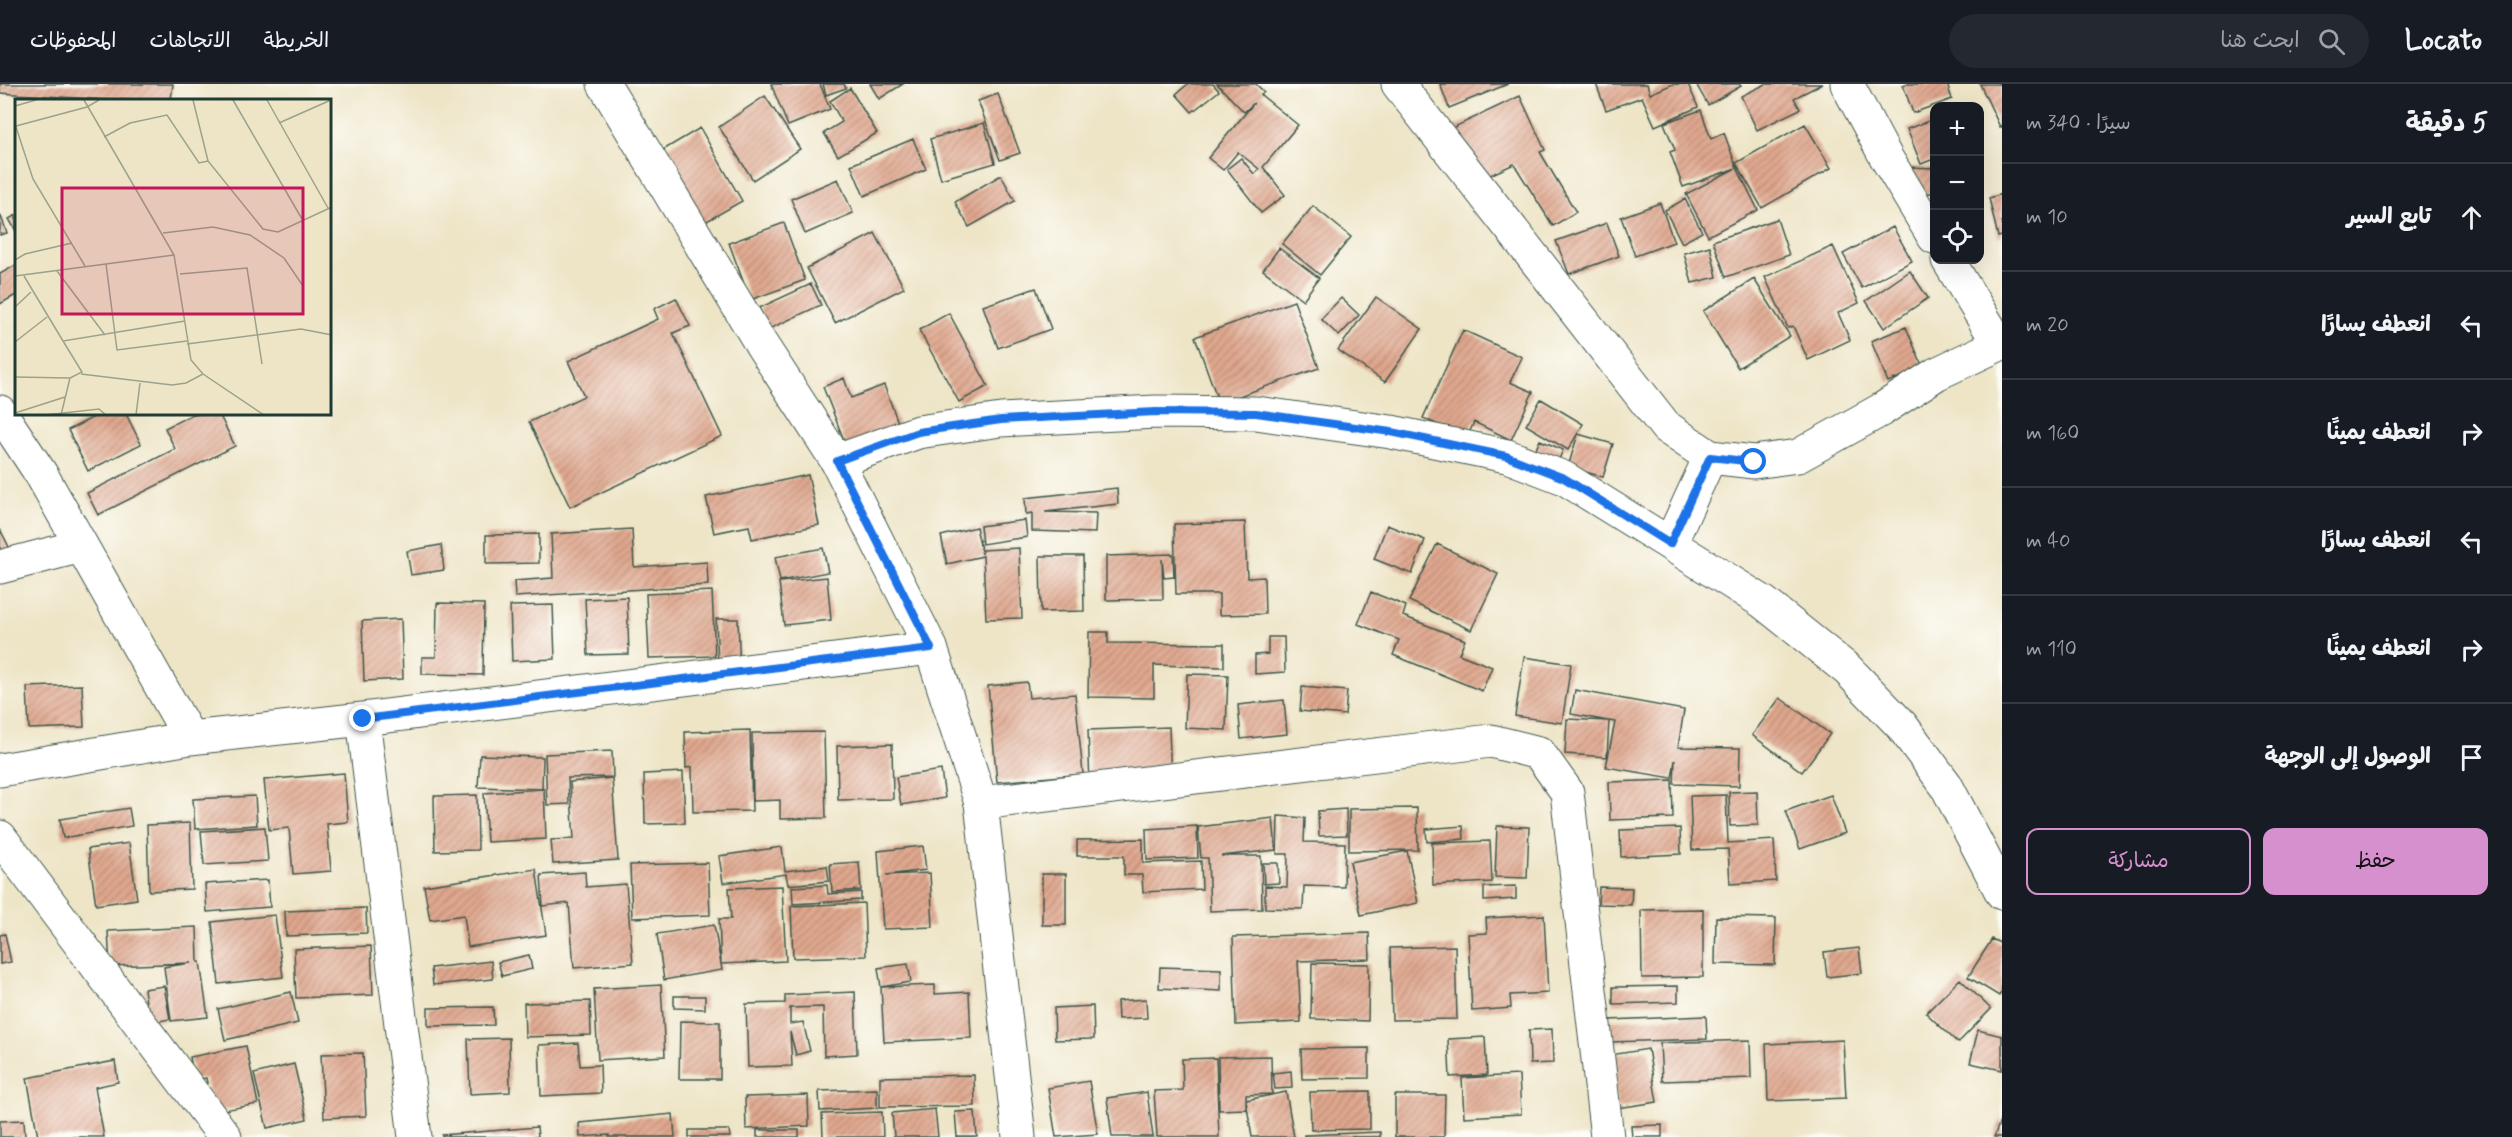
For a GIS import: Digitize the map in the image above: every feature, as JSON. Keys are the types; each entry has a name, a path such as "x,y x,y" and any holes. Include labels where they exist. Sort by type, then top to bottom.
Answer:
{"street":[{"path":"604,84 755,334 837,461 931,648 981,804 1019,1137"},
{"path":"1398,84 1666,427 1710,457 1754,462 1798,456 1881,411 1936,374 2000,343 1951,264"},
{"path":"1847,84 1887,159 1930,229"},
{"path":"0,412 40,474 190,738"},
{"path":"837,461 918,432 1001,420 1156,412 1256,413 1391,432 1506,456 1564,478 1763,602 1848,670 1902,726 1946,785 2002,893"},
{"path":"1670,544 1710,457"},
{"path":"0,567 81,546"},
{"path":"0,770 190,738 363,719 931,648"},
{"path":"363,719 415,1137"},
{"path":"981,804 1491,741 1539,753 1567,792 1607,1137"},
{"path":"0,837 225,1137"}],"building":[{"path":"0,84 173,84 171,99 91,99 0,93"},
{"path":"771,84 820,84 830,109 788,126"},
{"path":"823,84 844,84 846,88 826,95"},
{"path":"870,84 903,84 879,99"},
{"path":"1188,84 1213,84 1219,91 1192,112 1176,94"},
{"path":"1217,84 1256,84 1264,92 1261,95 1298,125 1263,167 1285,195 1261,213 1227,169 1241,158 1254,174 1259,169 1238,152 1223,170 1208,158 1254,103 1244,112"},
{"path":"1440,84 1508,84 1449,108"},
{"path":"1596,84 1647,84 1650,94 1673,84 1688,84 1698,107 1655,126 1642,97 1606,110"},
{"path":"1696,84 1739,84 1741,86 1708,105"},
{"path":"1766,84 1822,84 1794,98 1800,109 1757,130 1741,96"},
{"path":"1947,84 1952,99 1944,102 1930,102 1930,107 1913,113 1903,85"},
{"path":"1980,84 2002,84 2002,127 2000,127"},
{"path":"850,88 877,133 838,156 824,133 842,122 830,101"},
{"path":"998,94 1020,153 1000,160 978,101"},
{"path":"765,96 800,149 753,180 719,127"},
{"path":"1520,96 1545,150 1540,152 1576,212 1553,226 1514,164 1475,182 1450,129"},
{"path":"1701,110 1711,139 1724,133 1737,168 1758,210 1708,236 1686,194 1736,168 1683,187 1670,152 1675,150 1664,123"},
{"path":"1930,120 1930,161 1921,164 1907,129"},
{"path":"984,123 995,163 941,179 930,139"},
{"path":"1805,124 1831,168 1762,208 1736,163"},
{"path":"700,128 742,201 700,225 658,153"},
{"path":"913,139 926,169 864,196 851,165"},
{"path":"1906,167 1930,168 1930,193 1906,193"},
{"path":"1001,175 1015,201 969,227 955,202"},
{"path":"838,179 853,213 805,234 791,199"},
{"path":"2002,194 2002,236 1998,237 1989,198"},
{"path":"1685,199 1702,232 1682,243 1665,210"},
{"path":"1660,203 1674,242 1635,256 1621,217"},
{"path":"1313,206 1351,237 1320,275 1282,244"},
{"path":"0,214 7,233 0,235"},
{"path":"15,216 15,229 9,219"},
{"path":"1777,219 1789,255 1726,277 1713,241"},
{"path":"784,223 805,280 750,300 729,243"},
{"path":"1607,223 1619,256 1569,274 1556,241"},
{"path":"1893,227 1912,261 1862,288 1843,254"},
{"path":"875,233 904,288 835,323 807,268"},
{"path":"1710,246 1717,277 1692,283 1684,253"},
{"path":"1833,246 1859,303 1838,313 1850,340 1808,360 1793,326 1788,328 1765,277"},
{"path":"1279,248 1319,278 1303,300 1263,270"},
{"path":"15,266 15,296 0,304 0,274"},
{"path":"1910,271 1928,298 1884,328 1866,301"},
{"path":"1754,279 1790,336 1738,368 1703,311"},
{"path":"811,284 821,305 769,329 759,308"},
{"path":"1036,288 1051,329 998,348 983,306"},
{"path":"1376,297 1422,329 1385,382 1338,350"},
{"path":"676,298 690,326 673,333 722,436 570,507 529,422 584,396 568,361 658,319 654,309"},
{"path":"1341,298 1359,315 1339,336 1321,319"},
{"path":"1294,301 1319,368 1219,403 1195,337"},
{"path":"949,313 988,386 959,402 919,330"},
{"path":"1906,327 1923,368 1888,382 1871,341"},
{"path":"1463,330 1522,357 1510,382 1533,392 1511,440 1474,422 1467,438 1423,418"},
{"path":"844,378 851,398 884,385 902,433 849,453 823,387"},
{"path":"1541,399 1583,424 1568,450 1526,425"},
{"path":"96,416 127,416 141,444 88,471 68,430"},
{"path":"189,416 220,416 235,446 98,515 87,493 175,449 165,428"},
{"path":"1578,434 1613,444 1603,477 1568,467"},
{"path":"1540,440 1563,450 1555,469 1532,458"},
{"path":"808,475 819,525 752,539 749,526 714,533 706,497"},
{"path":"1117,488 1118,504 1045,512 1096,513 1095,533 1032,531 1032,513 1026,514 1025,498"},
{"path":"1025,520 1027,537 982,544 980,526"},
{"path":"1245,522 1247,578 1264,577 1265,614 1219,615 1219,594 1176,594 1174,524"},
{"path":"1387,525 1425,540 1412,574 1374,559"},
{"path":"976,527 982,554 982,550 1019,548 1022,618 986,619 983,556 947,564 941,536"},
{"path":"0,529 9,547 0,552"},
{"path":"632,529 634,567 707,562 708,585 515,597 514,581 553,578 551,534"},
{"path":"539,534 539,563 486,564 486,535"},
{"path":"1437,544 1498,574 1471,630 1409,601"},
{"path":"441,545 444,570 411,575 407,551"},
{"path":"823,548 828,572 780,581 775,557"},
{"path":"1173,554 1174,577 1164,578 1162,559 1163,599 1106,600 1106,556"},
{"path":"1040,556 1083,556 1084,611 1041,612"},
{"path":"827,577 831,620 784,625 779,582"},
{"path":"712,591 715,656 649,658 646,594"},
{"path":"1371,592 1406,606 1403,616 1465,640 1459,654 1492,667 1482,691 1393,655 1399,640 1358,624"},
{"path":"627,597 629,654 588,655 585,599"},
{"path":"437,603 484,604 483,675 422,674 422,657 436,657"},
{"path":"553,605 555,659 512,661 510,606"},
{"path":"401,619 403,679 364,681 362,621"},
{"path":"716,619 738,619 740,673 718,664"},
{"path":"1089,632 1108,632 1108,643 1224,644 1224,667 1154,665 1154,698 1088,697"},
{"path":"1268,637 1284,637 1285,672 1255,674 1255,655 1268,654"},
{"path":"1524,657 1571,664 1562,723 1515,716"},
{"path":"1187,674 1228,675 1226,730 1185,728"},
{"path":"1027,682 1029,698 1075,694 1083,774 997,782 988,686"},
{"path":"82,685 84,727 29,729 27,687"},
{"path":"1302,687 1347,691 1345,715 1300,711"},
{"path":"1575,690 1684,710 1678,747 1740,748 1739,786 1674,784 1675,760 1672,778 1606,767 1615,722 1609,721 1607,757 1565,754 1567,719 1608,721 1571,714"},
{"path":"1780,698 1830,734 1802,772 1752,735"},
{"path":"1284,700 1287,734 1241,739 1238,705"},
{"path":"1169,727 1171,782 1090,785 1088,730"},
{"path":"750,730 752,811 693,812 692,767 686,768 685,732"},
{"path":"824,732 826,818 780,819 780,800 753,801 752,733"},
{"path":"892,744 893,799 838,800 837,746"},
{"path":"612,751 613,777 568,778 569,804 547,805 545,754"},
{"path":"480,755 543,757 542,789 478,787"},
{"path":"941,770 945,798 901,805 896,777"},
{"path":"683,772 685,823 645,824 644,774"},
{"path":"344,773 348,822 327,824 331,871 293,874 289,828 269,830 264,780"},
{"path":"612,778 618,860 553,864 551,840 574,839 570,782"},
{"path":"1672,780 1673,818 1610,820 1609,782"},
{"path":"544,789 546,839 487,842 484,793"},
{"path":"1757,791 1758,825 1730,826 1729,792"},
{"path":"477,795 478,850 435,851 434,796"},
{"path":"1726,795 1728,843 1774,840 1776,881 1730,884 1728,849 1692,850 1690,796"},
{"path":"1831,795 1845,833 1800,849 1786,811"},
{"path":"255,796 257,825 195,829 193,799"},
{"path":"129,808 132,826 63,838 60,819"},
{"path":"1417,808 1418,850 1349,851 1349,809"},
{"path":"1346,809 1347,835 1319,836 1318,811"},
{"path":"1278,816 1305,818 1304,842 1345,843 1344,887 1304,886 1303,909 1265,908 1265,886 1287,887 1288,854 1277,854"},
{"path":"1273,818 1276,850 1221,856 1261,856 1262,909 1210,911 1208,858 1201,858 1198,827"},
{"path":"190,823 192,889 149,891 147,825"},
{"path":"1197,826 1198,858 1147,860 1146,829"},
{"path":"1463,826 1464,839 1427,842 1426,829"},
{"path":"1497,826 1529,827 1527,878 1495,877"},
{"path":"265,827 268,861 204,865 201,831"},
{"path":"1680,828 1681,854 1621,857 1620,830"},
{"path":"1143,839 1143,863 1201,861 1202,889 1143,892 1142,875 1124,875 1124,856 1077,856 1077,840"},
{"path":"1490,841 1492,882 1433,885 1432,843"},
{"path":"129,843 137,899 96,905 88,849"},
{"path":"923,846 926,870 886,875 930,873 933,927 883,929 878,851"},
{"path":"782,847 785,871 827,866 829,881 788,885 786,874 723,883 719,856"},
{"path":"1407,851 1418,903 1361,915 1350,862"},
{"path":"859,862 861,890 832,892 830,864"},
{"path":"708,863 710,915 632,918 630,865"},
{"path":"1263,863 1278,863 1279,883 1264,884"},
{"path":"536,869 546,935 468,947 464,915 430,920 424,886"},
{"path":"585,872 586,887 626,884 633,963 574,968 569,903 543,906 541,875"},
{"path":"1042,874 1066,874 1066,925 1042,925"},
{"path":"268,880 270,907 207,912 205,884"},
{"path":"827,885 828,894 861,892 861,900 793,904 792,887"},
{"path":"782,886 786,961 721,964 719,919 731,919 729,888"},
{"path":"1516,886 1516,899 1484,901 1484,887"},
{"path":"1599,887 1632,888 1631,905 1598,904"},
{"path":"864,903 866,956 793,958 791,906"},
{"path":"366,908 367,933 286,936 285,911"},
{"path":"1703,909 1703,977 1642,978 1641,910"},
{"path":"275,915 283,977 219,984 212,922"},
{"path":"1544,915 1548,993 1510,995 1511,1008 1472,1011 1468,934 1487,933 1486,918"},
{"path":"1716,917 1776,918 1775,965 1715,964"},
{"path":"714,925 722,970 664,980 657,934"},
{"path":"197,927 198,962 200,962 208,1017 171,1021 164,967 191,963 110,966 108,931"},
{"path":"1369,933 1370,959 1298,961 1301,1022 1236,1025 1233,937"},
{"path":"5,934 11,962 0,964 0,935"},
{"path":"1992,939 2002,944 2002,991 1999,996 1968,977"},
{"path":"371,946 373,995 296,998 294,949"},
{"path":"1455,946 1457,1019 1392,1020 1390,948"},
{"path":"1859,948 1862,973 1827,977 1824,952"},
{"path":"529,955 532,969 502,976 498,962"},
{"path":"491,961 493,979 433,985 431,968"},
{"path":"1312,963 1369,964 1368,1021 1311,1019"},
{"path":"908,964 911,982 881,987 878,968"},
{"path":"1160,967 1221,969 1221,991 1159,988"},
{"path":"1960,979 1991,1009 1958,1043 1926,1013"},
{"path":"661,985 665,1056 598,1060 594,989"},
{"path":"935,985 935,994 969,992 971,1038 884,1042 881,987"},
{"path":"164,986 170,1019 149,1023 144,989"},
{"path":"1678,986 1678,1002 1613,1004 1613,987"},
{"path":"291,992 298,1023 225,1040 218,1009"},
{"path":"855,992 857,1054 824,1056 823,1007 790,1008 790,1024 803,1022 810,1051 796,1055 790,1032 792,1066 748,1067 746,1004 785,1003 785,995"},
{"path":"674,996 705,996 705,1009 674,1008"},
{"path":"1146,999 1147,1018 1118,1019 1117,1001"},
{"path":"590,1001 591,1035 525,1037 524,1003"},
{"path":"1093,1006 1094,1039 1055,1040 1054,1008"},
{"path":"493,1007 494,1025 428,1026 428,1008"},
{"path":"1706,1016 1707,1039 1609,1042 1609,1020"},
{"path":"680,1021 720,1022 720,1079 679,1079"},
{"path":"1552,1029 1553,1063 1530,1064 1529,1030"},
{"path":"1978,1030 2002,1036 2002,1070 1970,1063"},
{"path":"1485,1037 1487,1075 1450,1077 1448,1039"},
{"path":"509,1038 510,1092 470,1094 468,1039"},
{"path":"1750,1040 1751,1078 1662,1081 1660,1043"},
{"path":"1843,1040 1846,1098 1768,1101 1766,1044"},
{"path":"578,1043 580,1066 600,1065 601,1093 541,1096 539,1045"},
{"path":"246,1046 258,1104 213,1112 206,1078 194,1080 190,1057"},
{"path":"1369,1048 1369,1078 1302,1079 1301,1049"},
{"path":"1648,1049 1657,1102 1618,1108 1610,1055"},
{"path":"363,1053 366,1116 324,1118 321,1054"},
{"path":"1271,1056 1272,1094 1246,1095 1246,1100 1286,1092 1294,1137 1252,1137 1246,1101 1246,1109 1219,1110 1218,1057"},
{"path":"1216,1058 1219,1137 1157,1137 1154,1091 1183,1090 1182,1059"},
{"path":"115,1061 118,1082 95,1087 104,1137 38,1137 27,1078"},
{"path":"294,1064 307,1119 267,1128 254,1074"},
{"path":"1291,1071 1292,1088 1275,1089 1273,1073"},
{"path":"974,1075 975,1106 880,1107 880,1077"},
{"path":"1519,1075 1521,1114 1464,1117 1462,1078"},
{"path":"1089,1081 1098,1134 1056,1137 1048,1088"},
{"path":"877,1089 877,1108 820,1111 819,1091"},
{"path":"1370,1091 1370,1129 1311,1130 1310,1092"},
{"path":"1147,1092 1153,1137 1112,1137 1107,1098"},
{"path":"808,1095 809,1126 746,1129 745,1097"},
{"path":"1395,1095 1445,1095 1444,1137 1395,1137"},
{"path":"935,1109 938,1137 894,1137 892,1113"},
{"path":"975,1111 977,1137 957,1137 955,1112"},
{"path":"882,1112 883,1137 823,1137 822,1114"},
{"path":"673,1114 675,1137 609,1137 609,1135 580,1137 579,1123"},
{"path":"2002,1116 2002,1137 1994,1137"},
{"path":"24,1120 25,1137 0,1137 0,1121"},
{"path":"1662,1125 1662,1137 1632,1137 1631,1126"},
{"path":"537,1127 538,1137 442,1137 442,1135"},
{"path":"689,1130 729,1130 730,1137 689,1137"},
{"path":"757,1130 799,1130 799,1137 757,1137"},
{"path":"1380,1132 1380,1137 1304,1137 1304,1135"}],"route":[{"path":"363,719 931,648 837,461 918,432 1001,420 1156,412 1256,413 1391,432 1506,456 1564,478 1670,544 1710,457 1754,462"}]}
